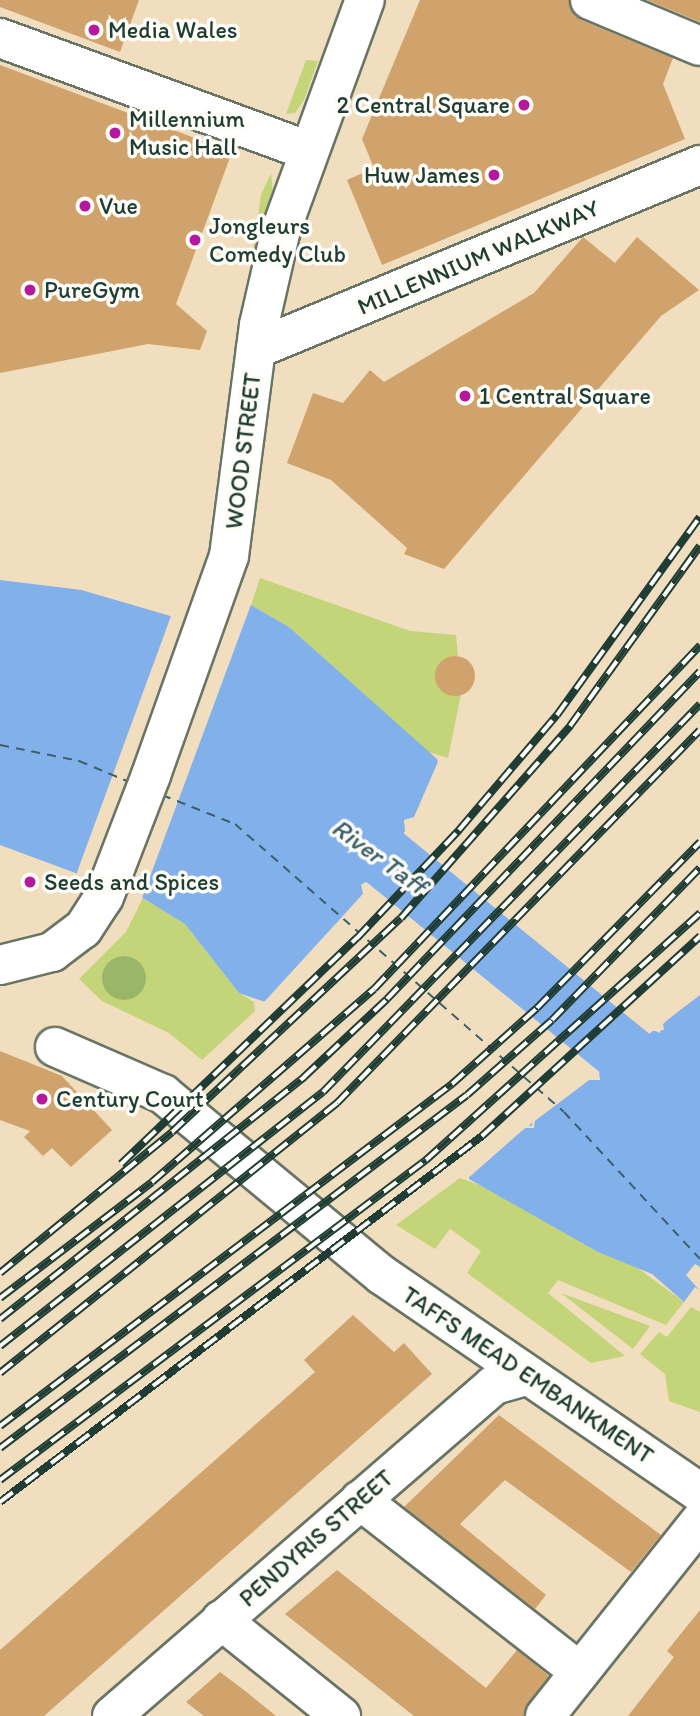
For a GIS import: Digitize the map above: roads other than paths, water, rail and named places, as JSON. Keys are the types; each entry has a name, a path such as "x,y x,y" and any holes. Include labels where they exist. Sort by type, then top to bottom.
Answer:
{"street":[{"name":"WOOD STREET","path":"0,965 69,941 103,897 225,575 256,349 280,233 365,0"},
{"path":"590,0 700,46"},
{"path":"0,38 308,151"},
{"name":"MILLENNIUM WALKWAY","path":"256,349 700,165"},
{"name":"TAFFS MEAD EMBANKMENT","path":"55,1047 163,1094 357,1256 700,1493"},
{"name":"PENDYRIS STREET","path":"112,1716 494,1385 528,1375"},
{"path":"360,1500 580,1672"},
{"path":"545,1716 700,1521"},
{"path":"221,1620 341,1716"}],"water":[{"path":"0,580 82,590 171,616 251,605 289,627 437,759 440,768 414,818 404,820 406,830 371,883 364,882 363,894 265,1002 239,993 185,924 143,898 0,845"},
{"path":"700,995 700,1267 695,1264 686,1275 700,1291 695,1287 684,1302 652,1274 598,1252 469,1179 470,1170 589,1080 600,1080 598,1073 653,1030 660,1033 662,1024"}],"waterway":[{"name":"River Taff","path":"316,813 377,851 700,1114"}],"railway":[{"path":"121,1164 357,938 459,830 557,715 700,517"},
{"path":"0,1273 172,1132 401,918 570,726 700,546"},
{"path":"0,1298 152,1182 374,989 700,645"},
{"path":"0,1319 304,1077 387,999 700,672"},
{"path":"0,1346 323,1092 700,704"},
{"path":"0,1373 337,1103 700,730"},
{"path":"0,1426 452,1084 537,1008 700,842"},
{"path":"0,1448 467,1095 552,1020 700,868"},
{"path":"0,1480 426,1160 700,913"},
{"path":"0,1502 482,1136 700,936"}],"place":[{"name":"Media Wales","path":"94,30"},
{"name":"2 Central Square","path":"524,105"},
{"name":"Millennium Music Hall","path":"115,133"},
{"name":"Huw James","path":"494,175"},
{"name":"Vue","path":"85,206"},
{"name":"Jongleurs Comedy Club","path":"195,240"},
{"name":"PureGym","path":"30,290"},
{"name":"1 Central Square","path":"465,396"},
{"name":"Seeds and Spices","path":"30,882"},
{"name":"Century Court","path":"42,1099"}]}
